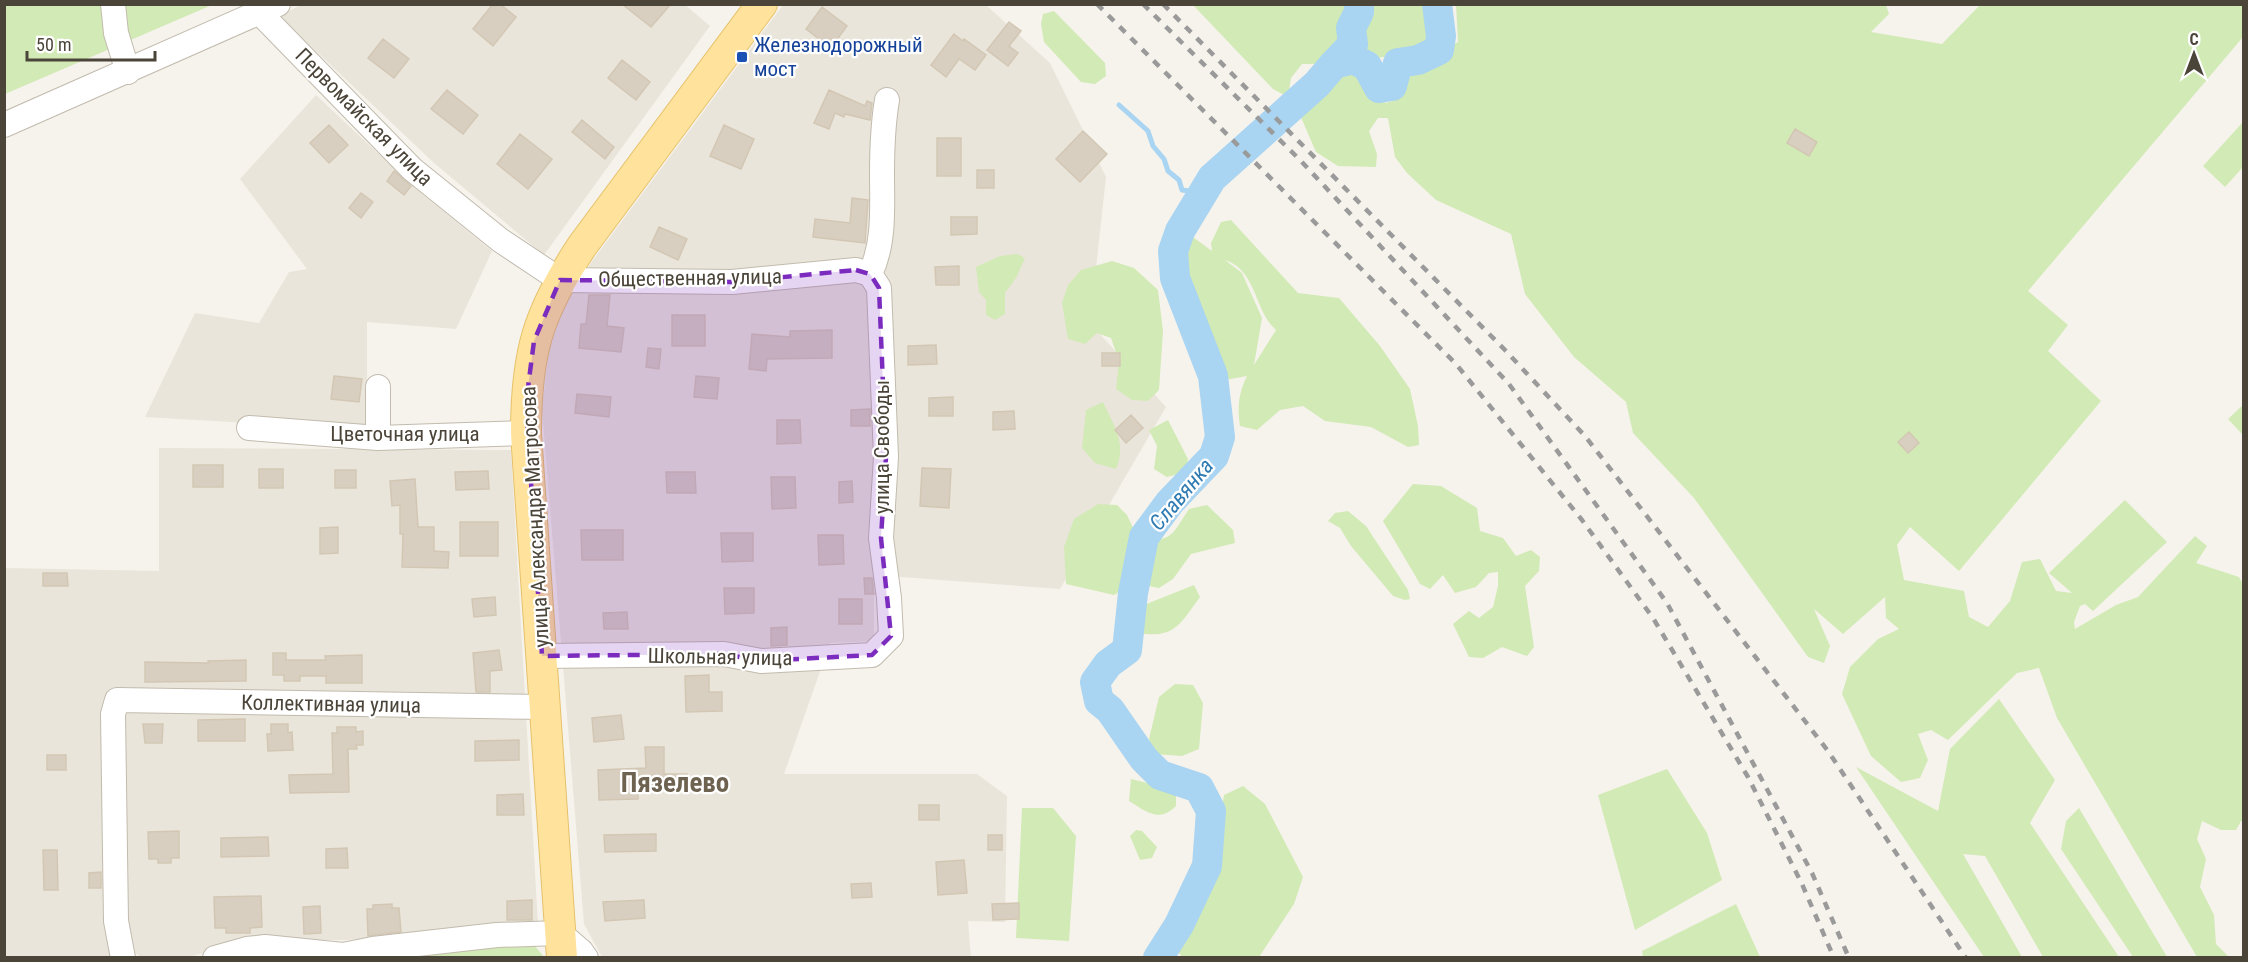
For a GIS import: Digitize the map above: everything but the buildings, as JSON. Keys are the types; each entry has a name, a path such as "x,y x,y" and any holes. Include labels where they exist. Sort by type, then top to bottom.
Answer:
{"main road":[{"name":"улица Александра Матросова","path":"561,945 526,433 528,373 534,341 544,312 560,280 582,246 762,4"}],"street":[{"path":"113,4 116,33 128,72"},
{"path":"4,125 269,9"},
{"name":"Первомайская улица","path":"269,9 412,169 500,240 560,280"},
{"path":"863,272 876,262 882,230 882,152 887,100"},
{"name":"Общественная улица","path":"560,280 732,282 863,272"},
{"name":"улица Свободы","path":"863,272 879,288 886,457 882,538 891,636"},
{"path":"378,387 378,438"},
{"name":"Цветочная улица","path":"249,428 378,438 526,433"},
{"name":"Школьная улица","path":"542,656 724,654 761,661 872,655 891,636"},
{"name":"Коллективная улица","path":"123,957 116,921 113,714 117,700 545,707"},
{"path":"215,957 265,947 343,955 373,949 496,935 561,945 581,951 586,957"}],"highlighted area":[{"path":"856,270 870,274 879,288 886,457 881,538 891,636 872,655 761,661 724,654 542,656 526,403 534,341 560,280 732,282"}],"shaded area":[{"path":"303,4 684,4 710,26 544,255 434,163 279,16"},
{"path":"783,5 986,5 1050,63 1106,177 1090,323 1166,407 1060,589 874,575 874,641 830,643 784,774 977,774 1007,796 1005,922 968,921 971,958 602,957 584,924 542,409 549,348 566,301 593,260"},
{"path":"316,95 416,189 492,251 456,329 367,322 367,430 145,417 195,313 259,323 289,272 307,269 240,179"},
{"path":"159,448 511,450 538,925 345,940 260,940 183,958 141,957 111,938 110,957 5,958 5,568 159,571"}],"green space":[{"path":"5,5 212,5 5,94"},
{"path":"1193,5 1432,5 1436,34 1430,45 1416,53 1376,58 1347,47 1318,64 1302,64 1291,78 1288,97 1273,89"},
{"path":"1456,5 1886,5 1889,14 1871,32 1942,44 1980,5 2243,5 2243,37 2028,291 2068,325 2048,351 2101,401 1959,571 1910,527 1897,545 1904,580 1964,591 1969,617 1988,627 2010,601 2022,562 2040,559 2056,591 2072,593 2049,573 2125,500 2167,542 2093,611 2085,604 2080,606 2074,622 2075,629 2116,605 2138,597 2195,536 2207,546 2196,563 2239,577 2244,586 2243,821 2236,830 2221,830 2202,821 2197,839 2206,859 2200,887 2214,915 2216,944 2229,957 2197,957 2057,718 2039,668 2017,673 1948,740 1931,730 1918,734 1928,760 1920,778 1901,782 1871,756 1842,694 1850,667 1878,639 1899,629 1886,618 1885,597 1843,634 1814,609 1830,646 1824,663 1808,657 1694,498 1633,433 1626,402 1574,357 1525,294 1511,234 1436,200 1407,173 1395,157 1388,118 1378,118 1369,131 1377,154 1376,167 1338,166 1316,152 1300,115 1341,69 1354,67 1364,73 1377,97 1386,103 1399,99 1406,86 1397,74 1458,42"},
{"path":"1054,11 1105,63 1106,76 1095,84 1081,82 1044,42 1041,24 1043,14"},
{"path":"2243,122 2243,167 2225,187 2203,166"},
{"path":"1231,220 1298,293 1339,298 1380,346 1410,389 1418,426 1419,445 1408,447 1371,427 1325,421 1303,406 1280,410 1257,430 1240,426 1239,400 1247,376 1225,380 1177,259 1186,232 1212,251 1211,243 1221,222","holes":["1225,260 1243,272 1263,312 1276,330 1254,365 1262,318 1242,273"]},
{"path":"1017,254 1025,258 1016,278 1005,293 1005,314 995,320 986,315 986,300 979,292 976,267 1000,256"},
{"path":"1112,261 1134,268 1158,290 1163,331 1159,390 1148,401 1132,400 1116,389 1119,361 1111,338 1097,333 1085,344 1068,339 1062,303 1068,285 1081,270"},
{"path":"1103,402 1120,443 1116,469 1095,463 1082,448 1086,410"},
{"path":"2243,405 2243,435 2228,419"},
{"path":"1168,420 1188,459 1186,472 1167,477 1154,469 1157,446 1149,430"},
{"path":"1413,484 1441,486 1477,508 1480,531 1503,538 1516,556 1531,550 1540,557 1539,571 1525,586 1534,647 1527,656 1502,647 1483,658 1469,657 1453,624 1469,611 1479,618 1493,607 1498,586 1498,572 1489,573 1476,587 1455,593 1443,575 1430,589 1420,584 1383,521"},
{"path":"1098,504 1117,505 1127,515 1138,538 1149,539 1170,536 1189,509 1207,505 1233,530 1235,543 1191,554 1173,579 1159,588 1134,583 1114,595 1066,584 1064,547 1074,519"},
{"path":"1348,511 1366,526 1408,590 1410,599 1405,600 1393,596 1351,546 1340,528 1328,521 1335,513"},
{"path":"1194,585 1200,597 1181,622 1169,631 1160,634 1138,633 1134,609"},
{"path":"1175,684 1193,685 1203,703 1199,749 1182,756 1155,754 1149,739 1159,697"},
{"path":"1999,699 2055,780 2030,823 2119,957 2043,957 1985,856 1963,854 2022,957 1984,957 1856,767 1938,811 1950,749"},
{"path":"1667,769 1707,833 1722,880 1635,930 1598,795"},
{"path":"1131,779 1176,790 1176,806 1158,815 1142,809 1129,801"},
{"path":"1243,786 1265,804 1303,877 1294,904 1259,957 1182,957 1177,950 1212,873 1224,795"},
{"path":"1022,808 1053,808 1076,836 1069,941 1016,938"},
{"path":"2079,808 2167,957 2133,957 2061,849 2066,821"},
{"path":"1136,830 1142,831 1157,847 1152,858 1140,860 1130,836"},
{"path":"1736,904 1760,957 1643,957 1642,951"},
{"path":"487,939 535,946 544,957 377,958"}],"waterway":[{"path":"1334,64 1353,44 1351,28 1359,12 1359,4"},
{"name":"Славянка","path":"1158,958 1179,925 1207,866 1211,811 1199,788 1160,775 1144,759 1110,710 1099,701 1095,682 1108,664 1127,650 1133,593 1144,537 1170,502 1214,456 1220,437 1213,376 1175,278 1173,251 1180,231 1212,178 1317,84 1334,64 1353,59 1367,66 1379,88 1392,86 1398,63 1418,60 1439,50 1441,36 1437,4"},
{"path":"1119,105 1148,131 1153,146 1164,159 1168,171 1179,180 1182,190 1203,193"}],"railway":[{"path":"1097,4 1456,364 1582,520 1653,618 1748,777 1802,884 1834,958"},
{"path":"1143,4 1301,161 1509,384 1667,603 1812,873 1849,958"},
{"path":"1163,4 1505,350 1585,436 1828,751 1966,958"}],"place":[{"name":"Железнодорожный мост","path":"742,57"}],"district":[{"name":"Пязелево","path":"675,783"}]}
